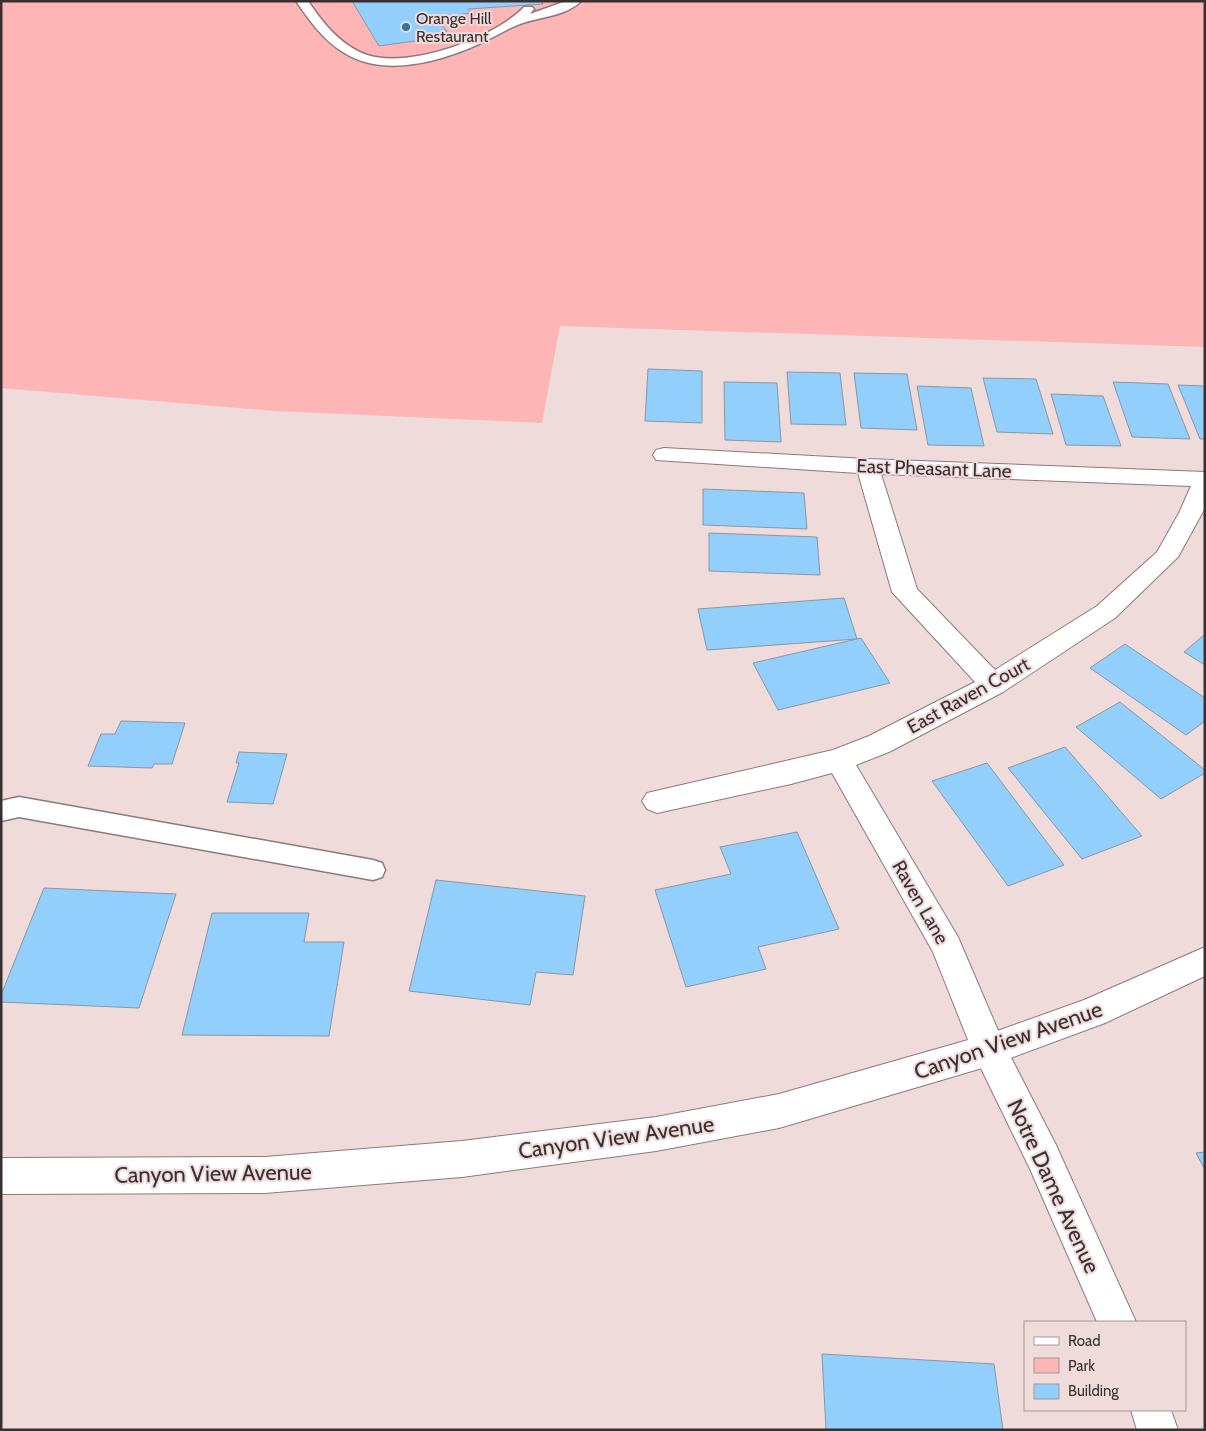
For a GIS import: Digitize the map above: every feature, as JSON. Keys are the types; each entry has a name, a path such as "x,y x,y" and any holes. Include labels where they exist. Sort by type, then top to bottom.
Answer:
{"street":[{"name":"East Pheasant Lane","path":"664,455 867,466 1205,479"},
{"path":"867,466 905,592 993,685"},
{"name":"East Raven Court","path":"658,801 790,773 839,760 879,744 993,685 1106,612 1166,557 1191,512 1205,479"},
{"name":"Raven Lane","path":"839,760 947,947 989,1050"},
{"name":"Canyon View Avenue","path":"1,1176 265,1175 462,1159 656,1134 779,1111 989,1050 1093,1012 1205,961"},
{"name":"Notre Dame Avenue","path":"989,1050 1043,1157 1117,1321"},
{"path":"1151,1411 1158,1430"}],"lane":[{"path":"302,1 339,44 348,50 362,56 404,61 432,57 513,23 562,8 575,1"},
{"path":"513,23 523,16 528,9"},
{"path":"1,811 19,807 373,870"}],"green space":[{"path":"1,1 1205,1 1205,347 560,326 542,423 275,411 1,388"}],"building":[{"name":"Orange Hill Restaurant","path":"352,1 542,1 543,4 468,9 471,13 437,18 450,36 379,46"},
{"path":"648,369 702,371 702,423 645,421"},
{"path":"787,372 840,373 846,425 791,424"},
{"path":"854,373 907,374 917,430 861,428"},
{"path":"983,378 1036,379 1053,434 997,432"},
{"path":"724,382 777,383 781,442 725,440"},
{"path":"1113,382 1168,384 1190,439 1132,437"},
{"path":"1178,385 1205,386 1205,439 1200,439"},
{"path":"917,386 971,388 984,446 928,445"},
{"path":"1051,394 1103,396 1121,446 1066,445"},
{"path":"703,489 804,493 807,529 703,525"},
{"path":"709,533 817,537 820,575 709,571"},
{"path":"844,598 857,639 707,650 698,609"},
{"path":"1205,634 1205,665 1184,652"},
{"path":"861,638 890,683 778,710 753,663"},
{"path":"1125,644 1205,698 1205,721 1186,735 1090,668"},
{"path":"1120,702 1205,770 1205,773 1161,799 1076,727"},
{"path":"121,721 185,723 172,764 154,764 152,768 88,766 101,734 115,734"},
{"path":"1065,747 1142,836 1082,859 1008,768"},
{"path":"239,752 287,754 273,804 227,802 239,763 236,763"},
{"path":"987,763 1064,865 1008,886 932,781"},
{"path":"797,832 839,929 758,947 766,969 686,987 655,890 731,874 720,847"},
{"path":"436,880 585,896 573,975 536,972 530,1005 409,991"},
{"path":"44,888 176,894 139,1008 1,1002 1,995"},
{"path":"212,913 309,913 304,942 344,942 329,1036 182,1035"},
{"path":"1205,1152 1205,1170 1196,1153"},
{"path":"822,1354 994,1364 1003,1430 826,1430"}],"place":[{"name":"Orange Hill Restaurant","path":"406,27"}]}
